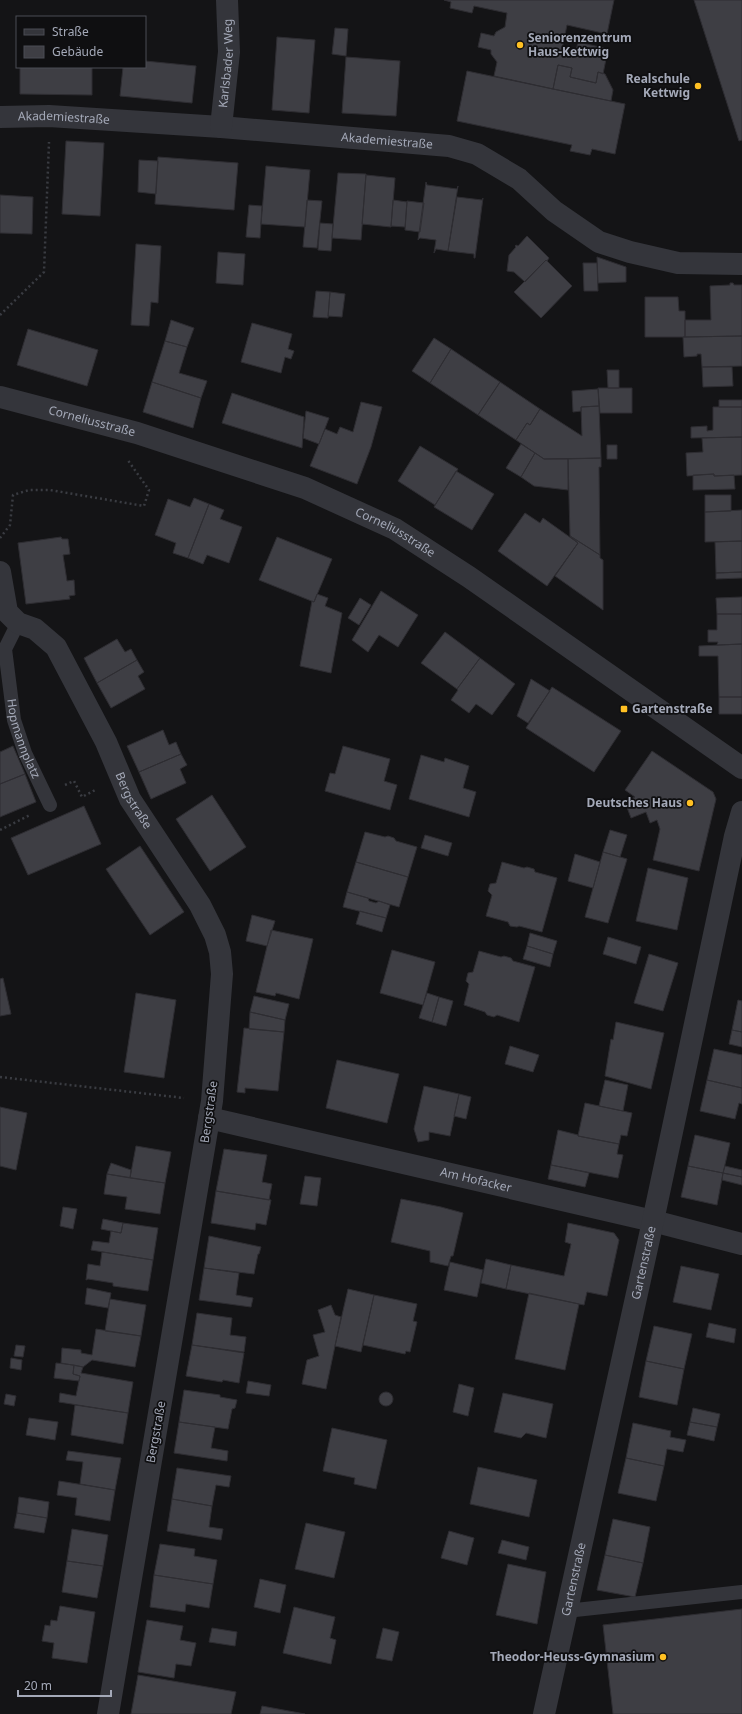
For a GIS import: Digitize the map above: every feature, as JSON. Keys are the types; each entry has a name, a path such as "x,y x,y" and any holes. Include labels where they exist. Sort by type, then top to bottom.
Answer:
{"street":[{"name":"Karlsbader Weg","path":"221,127 229,52 227,0"},
{"name":"Akademiestraße","path":"0,117 49,116 221,127 449,146 477,154 518,179 554,211 599,242 630,252 678,263 742,264"},
{"name":"Corneliusstraße","path":"0,397 137,433 305,488 395,529 469,577 742,768"},
{"path":"0,572 7,612 18,623"},
{"name":"Bergstraße","path":"18,623 35,629 56,647 106,742 130,799 200,904 217,941 220,952 222,974 210,1110 108,1714"},
{"name":"Gartenstraße","path":"544,1714 653,1221 735,836 742,812"},
{"name":"Am Hofacker","path":"210,1110 742,1244"}],"lane":[{"name":"Hopmannplatz","path":"18,623 5,649 14,720 25,753 47,800"},
{"path":"566,1611 742,1592"}],"path":[{"path":"0,315 44,272 49,155"},
{"path":"0,538 10,525 13,495 29,490 50,490 144,506 149,490 127,460"},
{"path":"0,830 74,781 82,797 120,776"},
{"path":"0,1077 210,1110"}],"building":[{"name":"Seniorenzentrum Haus-Kettwig","path":"444,0 614,0 607,34 567,25 562,49 576,51 578,42 604,48 601,58 606,59 603,74 598,72 596,83 570,77 572,68 558,65 553,89 494,76 497,62 491,54 491,50 478,47 481,33 494,36 496,32 505,27 507,13 474,6 472,13 450,8 451,2"},
{"path":"694,0 742,0 742,140 739,141"},
{"path":"335,28 348,29 346,56 332,54"},
{"path":"277,37 315,40 309,113 272,110"},
{"path":"346,57 400,61 396,116 342,113"},
{"path":"146,61 196,66 192,103 120,96 123,68 146,68"},
{"path":"558,65 572,68 570,77 596,83 598,72 605,74 613,90 611,101 553,89"},
{"path":"20,68 92,68 92,95 20,94"},
{"path":"467,71 625,104 615,154 592,149 590,155 570,151 572,145 457,121"},
{"path":"66,141 104,143 100,216 62,214"},
{"path":"158,157 238,163 234,210 155,204"},
{"path":"139,160 158,161 156,194 138,192"},
{"path":"266,166 310,170 305,227 261,224"},
{"path":"338,173 366,174 361,240 332,238"},
{"path":"366,175 395,178 391,227 362,224"},
{"path":"426,182 427,185 457,189 458,186 448,251 436,249 434,253 436,240 420,238 418,240"},
{"path":"0,195 33,197 32,234 0,233"},
{"path":"457,197 482,200 483,198 475,258 474,254 448,251"},
{"path":"307,200 322,201 317,248 303,247"},
{"path":"393,200 407,202 405,227 391,226"},
{"path":"407,201 424,203 420,232 405,230"},
{"path":"249,205 262,206 260,238 246,237"},
{"path":"320,223 333,224 331,251 318,250"},
{"path":"527,236 549,258 525,282 514,272 507,271 509,255 516,247 515,246 518,246"},
{"path":"136,244 161,246 158,303 151,302 149,326 131,325"},
{"path":"218,252 245,254 243,285 216,283"},
{"path":"597,257 626,267 626,282 598,283"},
{"path":"546,260 572,286 541,318 514,292"},
{"path":"583,263 597,263 598,291 584,291"},
{"path":"730,283 733,283 734,285 742,285 742,336 685,337 685,320 711,320 710,286 730,285"},
{"path":"316,291 330,292 328,318 313,317"},
{"path":"330,292 345,294 342,317 328,316"},
{"path":"645,297 678,297 679,311 685,311 685,337 645,337"},
{"path":"171,320 194,328 187,347 165,341"},
{"path":"252,323 292,334 288,349 294,351 291,359 285,357 281,373 241,362"},
{"path":"28,329 98,350 87,386 17,365"},
{"path":"742,336 742,366 702,367 701,354 697,354 697,356 684,357 683,337"},
{"path":"434,338 451,349 430,383 412,371"},
{"path":"165,341 187,347 179,373 207,381 201,398 152,382"},
{"path":"451,349 500,382 478,415 430,383"},
{"path":"702,367 732,367 733,386 703,387"},
{"path":"607,370 619,370 619,388 608,388"},
{"path":"152,382 201,398 193,428 143,412"},
{"path":"500,382 540,409 530,425 527,423 516,440 478,415"},
{"path":"598,388 632,388 632,413 600,413"},
{"path":"598,389 599,406 581,407 581,411 573,412 572,391"},
{"path":"232,393 304,417 302,448 222,423"},
{"path":"719,400 742,400 742,407 719,407"},
{"path":"361,402 382,407 371,447 357,484 310,466 325,429 337,434 340,427 353,432"},
{"path":"599,406 601,458 544,459 516,440 527,423 530,425 540,409 582,436 581,407"},
{"path":"713,407 742,407 742,437 691,438 691,427 707,426 707,431 713,430"},
{"path":"306,411 329,418 319,444 303,438"},
{"path":"742,437 742,475 714,476 714,474 687,476 686,453 703,452 702,438"},
{"path":"521,444 535,453 521,477 506,468"},
{"path":"607,445 617,445 617,459 607,459"},
{"path":"420,446 458,469 435,505 398,481"},
{"path":"535,453 544,459 568,459 568,490 534,486 521,477"},
{"path":"601,458 601,467 599,467 600,555 570,536 568,459"},
{"path":"456,471 494,494 472,530 434,507"},
{"path":"714,474 714,476 734,475 735,489 693,490 693,475"},
{"path":"705,495 731,495 731,511 705,512"},
{"path":"194,498 209,504 188,558 173,553 176,543 155,535 168,499 190,507"},
{"path":"209,504 224,510 220,519 242,527 229,563 207,555 203,564 188,558"},
{"path":"742,510 742,541 705,542 705,512"},
{"path":"525,513 540,523 543,518 578,543 547,586 498,551"},
{"path":"570,536 600,555 600,558 603,560 603,610 555,576 578,543"},
{"path":"61,537 62,539 68,539 70,554 63,555 67,581 74,580 75,595 69,596 70,599 26,604 18,543"},
{"path":"277,537 332,559 314,602 259,580"},
{"path":"742,541 742,572 716,573 715,542"},
{"path":"742,572 742,578 716,579 716,573"},
{"path":"381,591 418,615 398,647 379,635 368,652 352,640"},
{"path":"317,594 328,598 325,606 342,613 331,673 300,666 312,601 314,602"},
{"path":"742,597 742,614 717,614 716,598"},
{"path":"360,598 371,605 359,625 348,618"},
{"path":"717,614 742,614 742,644 717,645 718,642 708,642 708,630 717,630"},
{"path":"445,632 480,658 457,689 421,663"},
{"path":"117,639 125,652 131,649 137,660 97,683 84,658"},
{"path":"742,644 742,697 719,697 718,656 699,656 699,646"},
{"path":"480,658 515,684 492,715 476,704 469,713 451,700 458,690 457,689"},
{"path":"137,660 144,672 138,676 145,689 111,708 97,683"},
{"path":"531,679 550,691 528,723 517,716"},
{"path":"552,687 621,731 594,772 526,728"},
{"path":"719,697 742,697 742,714 719,714"},
{"path":"163,730 169,745 176,742 181,754 139,772 127,746"},
{"path":"13,746 25,774 0,784 0,752"},
{"path":"343,746 390,759 384,781 397,785 390,810 325,791 330,773 335,774"},
{"path":"652,751 713,792 716,799 699,871 653,860 660,829 657,820 650,823 646,812 631,818 625,802 635,797 625,790"},
{"path":"181,754 187,765 180,769 186,783 151,799 139,772"},
{"path":"421,755 444,762 445,758 469,766 463,788 476,792 469,817 409,799"},
{"path":"25,774 36,802 0,817 0,784"},
{"path":"212,795 246,847 210,871 176,819"},
{"path":"84,806 101,844 28,875 11,838"},
{"path":"610,830 627,835 620,857 603,852"},
{"path":"365,832 385,837 388,836 394,838 396,841 417,847 408,877 356,862"},
{"path":"425,835 452,843 448,856 421,848"},
{"path":"140,846 184,912 150,935 106,869"},
{"path":"603,852 627,859 608,923 585,917"},
{"path":"575,854 600,862 593,888 568,881"},
{"path":"356,862 408,877 399,907 347,892"},
{"path":"502,862 534,869 535,872 557,878 542,932 519,926 510,926 508,922 486,916 492,895 488,891 490,884 496,883"},
{"path":"648,868 688,878 677,930 636,921"},
{"path":"347,892 368,898 369,901 376,903 379,901 390,905 386,918 343,907"},
{"path":"360,911 386,918 382,932 356,924"},
{"path":"252,915 275,921 267,946 246,941"},
{"path":"271,930 313,939 299,999 276,993 275,996 256,992"},
{"path":"530,933 557,941 553,954 527,946"},
{"path":"608,937 641,947 636,964 603,954"},
{"path":"527,946 553,954 550,967 523,959"},
{"path":"392,950 435,962 423,1005 380,993"},
{"path":"479,951 511,958 513,961 535,967 519,1022 497,1015 494,1017 487,1015 485,1012 464,1005 469,984 466,981 468,973 473,972"},
{"path":"649,954 678,963 663,1011 634,1003"},
{"path":"3,978 11,1014 0,1016 0,979"},
{"path":"136,993 176,1000 164,1078 124,1072"},
{"path":"427,993 439,997 432,1022 419,1018"},
{"path":"254,996 289,1004 285,1020 250,1012"},
{"path":"439,997 453,1001 446,1026 432,1022"},
{"path":"738,1000 742,1001 742,1032 732,1030"},
{"path":"250,1012 285,1020 284,1032 249,1029"},
{"path":"616,1022 664,1033 651,1089 605,1076 611,1039 613,1040"},
{"path":"244,1028 284,1032 278,1091 245,1088 245,1093 237,1092"},
{"path":"732,1030 742,1032 742,1047 729,1044"},
{"path":"510,1046 539,1055 533,1072 505,1064"},
{"path":"714,1049 742,1055 742,1088 707,1080"},
{"path":"337,1060 399,1074 387,1123 326,1108"},
{"path":"605,1080 628,1085 623,1111 599,1106"},
{"path":"707,1080 742,1088 742,1104 739,1103 735,1119 700,1111"},
{"path":"424,1086 459,1094 450,1136 429,1132 429,1140 418,1142 414,1129"},
{"path":"459,1094 471,1097 466,1119 454,1116"},
{"path":"585,1103 632,1113 627,1136 621,1135 619,1144 578,1136"},
{"path":"0,1107 27,1113 16,1170 0,1166"},
{"path":"558,1130 578,1136 619,1144 617,1154 623,1155 618,1178 551,1165"},
{"path":"695,1135 730,1143 723,1173 688,1166"},
{"path":"136,1146 171,1152 165,1183 130,1178"},
{"path":"224,1149 267,1155 262,1182 272,1184 269,1200 216,1191"},
{"path":"111,1163 131,1170 130,1178 107,1174"},
{"path":"551,1165 589,1173 585,1187 548,1179"},
{"path":"688,1166 723,1173 717,1205 681,1197"},
{"path":"725,1166 742,1170 742,1177 723,1173"},
{"path":"723,1173 742,1177 742,1185 722,1180"},
{"path":"107,1174 165,1183 160,1214 125,1209 127,1197 104,1194"},
{"path":"305,1176 321,1178 317,1206 300,1204"},
{"path":"216,1191 271,1200 266,1225 256,1223 255,1230 211,1223"},
{"path":"401,1199 463,1213 453,1256 451,1256 448,1266 430,1262 430,1251 391,1242"},
{"path":"63,1207 77,1209 73,1229 60,1226"},
{"path":"103,1219 123,1223 121,1233 101,1229"},
{"path":"123,1223 158,1228 153,1260 91,1250 93,1241 109,1243 111,1231 121,1233"},
{"path":"568,1223 614,1233 619,1240 607,1296 587,1292 584,1305 506,1289 511,1265 564,1276 571,1244 565,1242"},
{"path":"209,1236 261,1247 254,1274 204,1268"},
{"path":"102,1252 153,1260 148,1291 113,1286 113,1283 88,1279 86,1280 88,1264 100,1266"},
{"path":"486,1259 511,1265 506,1289 481,1283"},
{"path":"450,1262 483,1270 477,1297 444,1290"},
{"path":"681,1266 719,1274 711,1310 673,1302"},
{"path":"204,1268 239,1273 236,1295 253,1298 251,1307 199,1300"},
{"path":"87,1288 111,1293 108,1308 85,1304"},
{"path":"348,1289 374,1295 361,1352 335,1346"},
{"path":"529,1293 579,1304 565,1370 515,1359"},
{"path":"374,1295 417,1304 413,1321 417,1322 410,1352 406,1351 405,1354 363,1345"},
{"path":"110,1299 146,1305 141,1336 105,1331"},
{"path":"331,1305 335,1315 341,1317 326,1389 302,1384 307,1360 319,1356 313,1335 325,1332 318,1310"},
{"path":"197,1313 232,1318 230,1335 246,1337 244,1352 192,1345"},
{"path":"709,1323 736,1329 734,1343 706,1337"},
{"path":"654,1326 692,1334 684,1369 646,1361"},
{"path":"96,1329 141,1336 135,1367 92,1360 83,1367 61,1363 62,1348 81,1350 81,1353 92,1355"},
{"path":"16,1345 25,1346 23,1357 14,1356"},
{"path":"192,1345 244,1353 239,1383 223,1380 222,1382 186,1376"},
{"path":"11,1358 22,1360 21,1370 10,1368"},
{"path":"646,1361 684,1369 677,1405 639,1397"},
{"path":"56,1363 74,1365 73,1374 80,1376 79,1381 54,1378"},
{"path":"74,1365 83,1367 81,1373 133,1382 128,1413 59,1402 60,1393 76,1396 80,1376 73,1374"},
{"path":"248,1381 271,1385 269,1396 246,1393"},
{"path":"459,1384 474,1388 468,1416 453,1412"},
{"path":"184,1390 220,1395 220,1397 237,1400 235,1408 232,1409 228,1429 179,1422"},
{"path":"383,1392 389,1392 393,1396 393,1402 389,1406 383,1406 379,1402 379,1396"},
{"path":"503,1393 553,1404 546,1438 526,1433 521,1438 494,1432"},
{"path":"6,1394 16,1396 14,1406 4,1404"},
{"path":"75,1405 128,1413 123,1444 71,1435"},
{"path":"693,1408 720,1414 717,1427 690,1422"},
{"path":"29,1418 58,1422 55,1440 26,1435"},
{"path":"179,1422 215,1427 211,1448 228,1451 227,1461 174,1453"},
{"path":"690,1422 717,1427 714,1441 687,1435"},
{"path":"633,1423 671,1431 670,1437 686,1440 683,1452 667,1449 664,1466 626,1458"},
{"path":"332,1428 387,1440 376,1489 354,1484 355,1478 323,1471"},
{"path":"68,1451 121,1458 115,1490 80,1484 83,1462 66,1460"},
{"path":"626,1458 664,1466 656,1501 618,1493"},
{"path":"478,1467 537,1480 529,1517 470,1504"},
{"path":"177,1468 231,1476 229,1487 216,1485 212,1506 172,1499"},
{"path":"59,1481 115,1490 110,1521 75,1515 77,1498 57,1495"},
{"path":"19,1497 49,1502 47,1518 17,1513"},
{"path":"172,1499 212,1506 209,1527 223,1529 221,1540 167,1531"},
{"path":"17,1513 47,1518 44,1533 14,1528"},
{"path":"613,1519 650,1527 643,1563 605,1555"},
{"path":"306,1523 345,1532 334,1578 295,1569"},
{"path":"72,1529 108,1535 103,1566 67,1561"},
{"path":"449,1531 474,1538 467,1565 441,1558"},
{"path":"502,1540 529,1547 526,1560 498,1553"},
{"path":"160,1544 195,1549 194,1556 217,1560 213,1584 154,1575"},
{"path":"605,1555 643,1563 635,1597 597,1590"},
{"path":"67,1561 103,1566 97,1598 62,1592"},
{"path":"508,1564 546,1572 537,1624 496,1615"},
{"path":"154,1575 213,1584 209,1608 186,1604 185,1612 150,1607"},
{"path":"260,1579 286,1585 280,1613 254,1607"},
{"path":"60,1606 95,1612 87,1663 52,1658 54,1643 42,1641 45,1625 50,1626 51,1620 57,1621"},
{"path":"294,1607 335,1617 330,1638 336,1640 331,1664 283,1653"},
{"name":"Theodor-Heuss-Gymnasium","path":"742,1609 742,1714 613,1714 603,1625"},
{"path":"147,1620 183,1626 180,1640 196,1643 191,1666 176,1664 174,1678 138,1672"},
{"path":"212,1628 237,1632 235,1646 209,1642"},
{"path":"383,1628 399,1632 392,1661 376,1658"},
{"path":"138,1675 236,1692 231,1714 131,1714"},
{"path":"262,1706 305,1714 260,1714"}],"place":[{"name":"Seniorenzentrum Haus-Kettwig","path":"520,45"},
{"name":"Realschule Kettwig","path":"698,86"},
{"name":"Gartenstraße","path":"624,709"},
{"name":"Deutsches Haus","path":"690,803"},
{"name":"Theodor-Heuss-Gymnasium","path":"663,1657"}]}
